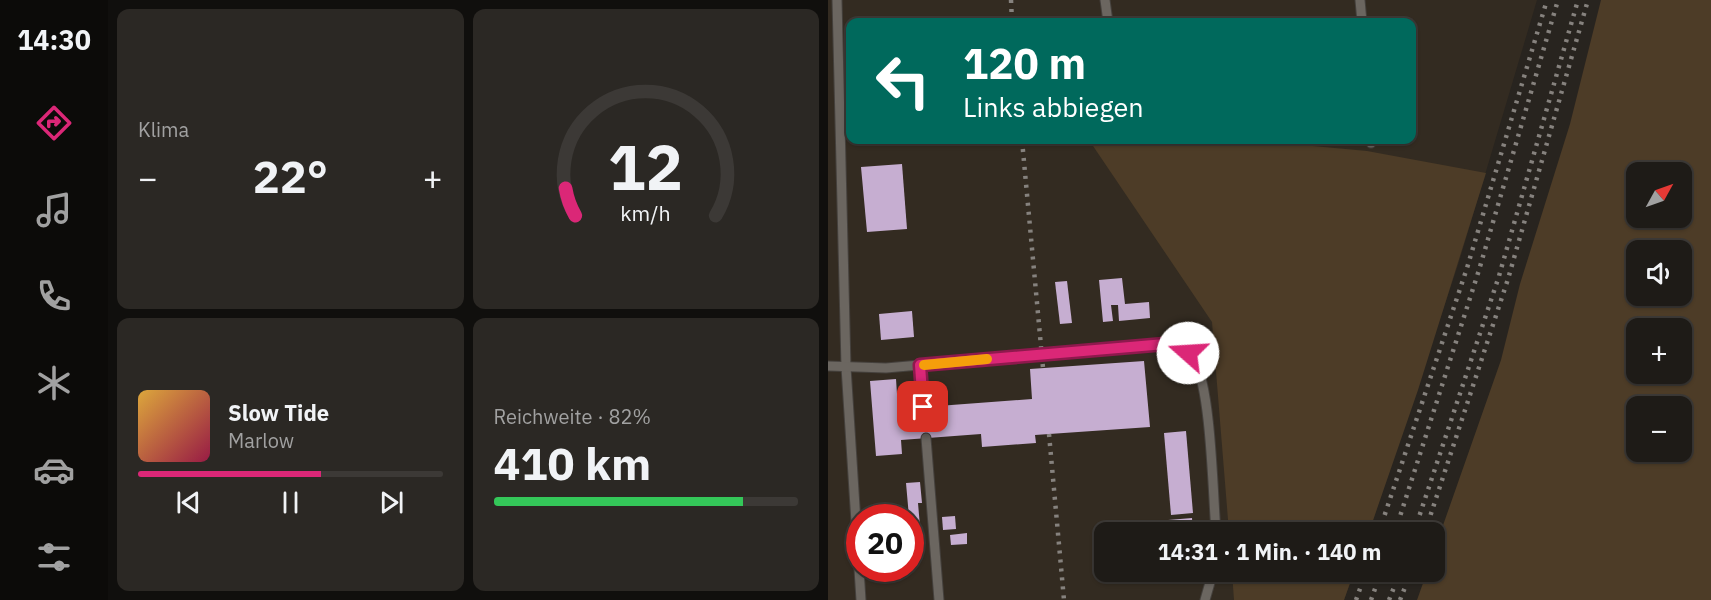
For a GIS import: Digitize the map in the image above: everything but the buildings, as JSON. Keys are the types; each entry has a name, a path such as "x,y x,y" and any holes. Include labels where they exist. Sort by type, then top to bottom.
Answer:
{"lane":[{"path":"837,0 846,367 861,600"},
{"path":"1106,0 1108,18"},
{"path":"1360,0 1362,18"},
{"path":"840,138 846,137"},
{"path":"828,366 860,369 1165,344 1177,346 1188,353 1196,363 1204,387 1215,522"},
{"path":"920,365 923,407"},
{"path":"926,438 939,600"},
{"path":"1204,600 1210,582"}],"shaded area":[{"path":"828,0 1537,0 1459,262 1372,522 1094,522 1094,582 1350,582 1344,600 828,600"},
{"path":"1601,0 1711,0 1711,600 1417,600 1423,582 1445,582 1444,522 1501,360 1520,284 1570,124"},
{"path":"1092,144 1291,144 1367,151 1486,173 1418,390 1372,522 1228,522 1212,322"},
{"path":"1233,582 1350,582 1344,600 1234,600"}],"railway":[{"path":"1011,0 1012,18"},
{"path":"1382,522 1467,268 1547,0"},
{"path":"1398,522 1479,270 1558,0"},
{"path":"1417,522 1499,276 1578,0"},
{"path":"1428,522 1508,279 1588,0"},
{"path":"1022,144 1043,368"},
{"path":"1049,434 1064,600"},
{"path":"1356,600 1362,582"},
{"path":"1371,600 1377,582"},
{"path":"1389,600 1396,582"},
{"path":"1400,600 1407,582"}],"slow traffic":[{"path":"924,365 987,359"}],"route":[{"path":"923,407 920,365 1165,344 1177,346 1188,353"}]}
